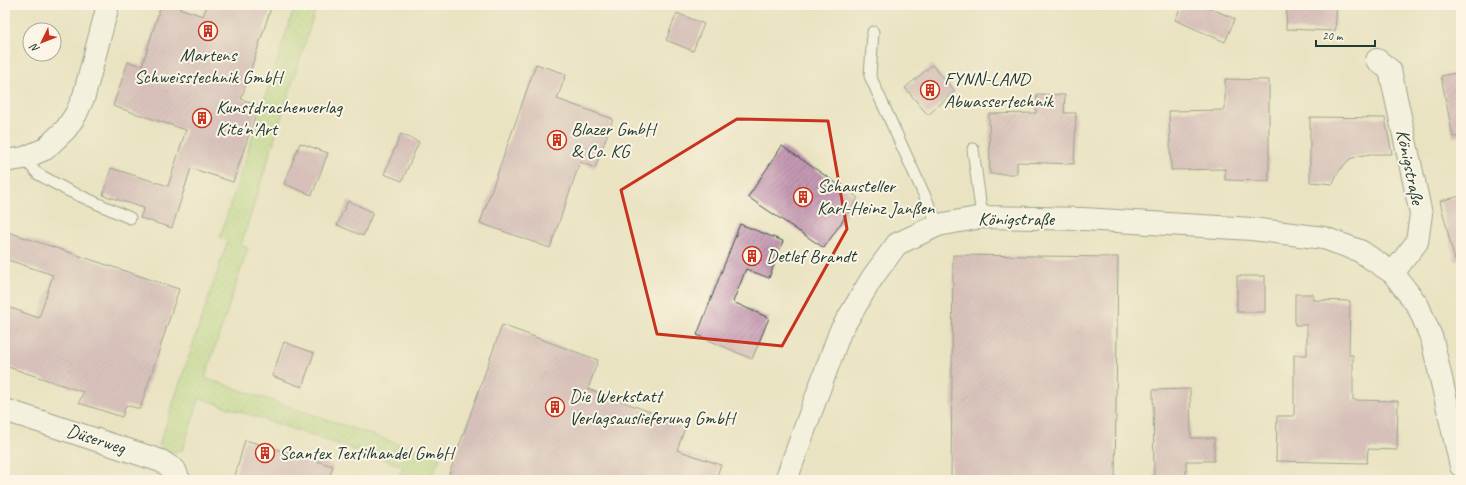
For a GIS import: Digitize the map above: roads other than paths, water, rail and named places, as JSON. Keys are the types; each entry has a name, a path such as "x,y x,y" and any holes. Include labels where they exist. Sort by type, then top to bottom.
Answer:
{"street":[{"path":"15,159 45,149 66,129 76,114 84,96 108,5"},
{"name":"Königstraße","path":"1377,60 1390,70 1420,214 1417,242 1393,273"},
{"name":"Königstraße","path":"786,480 840,332 872,278 897,244 938,225 982,217 1083,219 1252,230 1324,238 1360,251 1393,273 1418,306 1432,339 1461,466"},
{"name":"Düserweg","path":"5,410 161,461 175,470 179,480"}],"lane":[{"path":"873,32 870,76 938,225"},
{"path":"973,149 982,217"},
{"path":"15,159 67,190 130,218"}],"place":[{"name":"Martens Schweisstechnik GmbH","path":"208,31"},
{"name":"FYNN-LAND Abwassertechnik","path":"930,90"},
{"name":"Kunstdrachenverlag Kite'n'Art","path":"202,118"},
{"name":"Blazer GmbH & Co. KG","path":"557,140"},
{"name":"Schausteller Karl-Heinz Janßen","path":"803,197"},
{"name":"Detlef Brandt","path":"752,256"},
{"name":"Die Werkstatt Verlagsauslieferung GmbH","path":"555,407"},
{"name":"Scantex Textilhandel GmbH","path":"265,453"}]}
